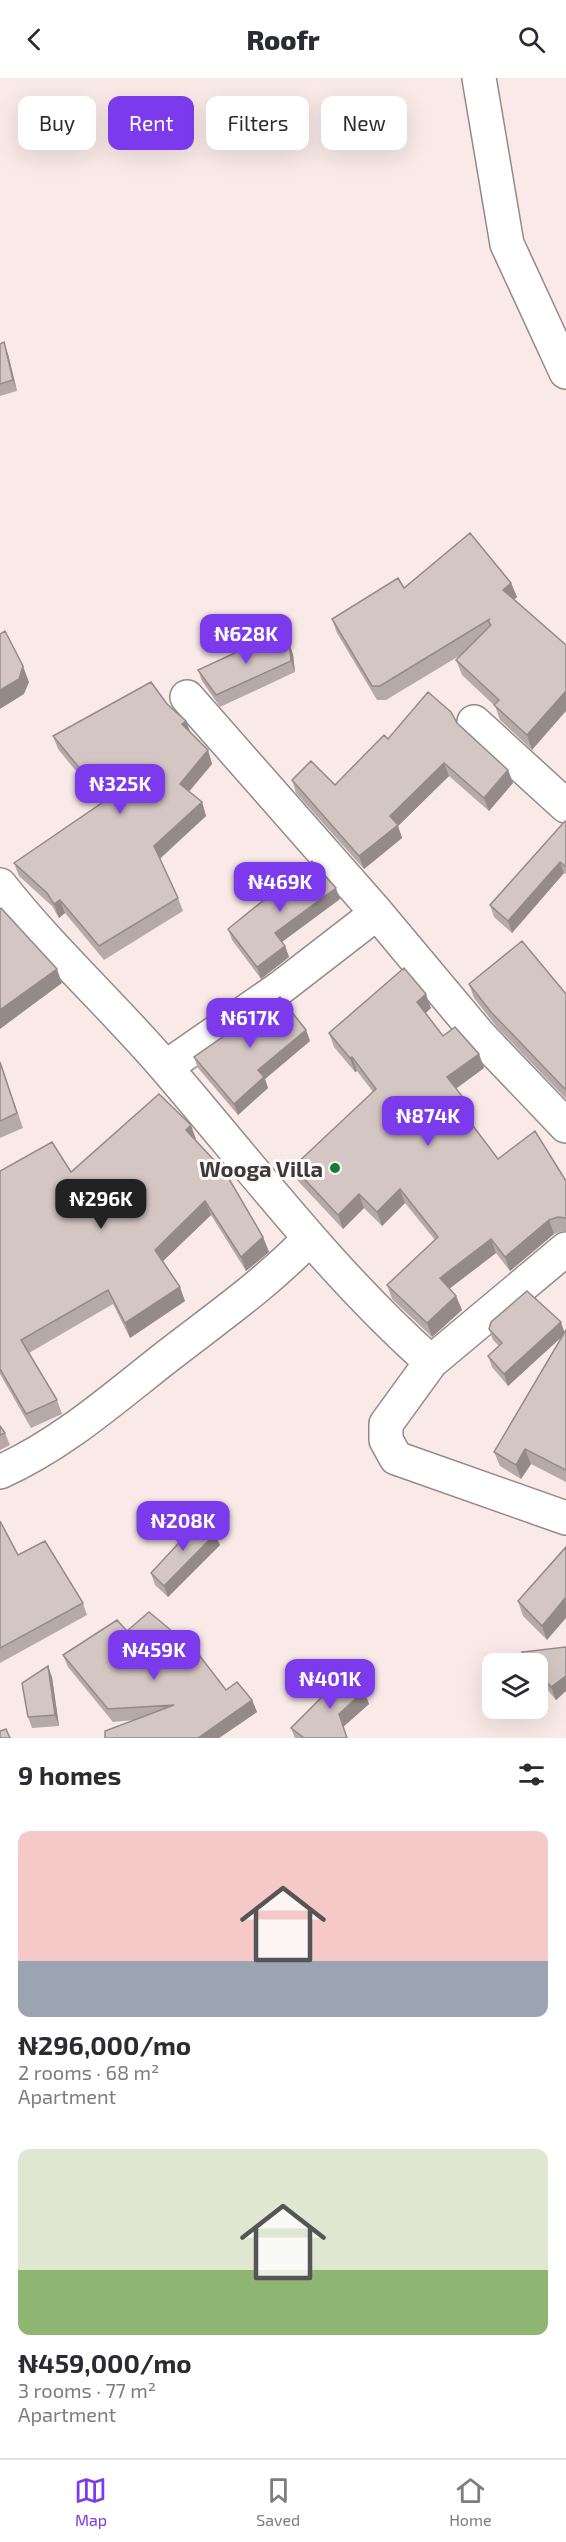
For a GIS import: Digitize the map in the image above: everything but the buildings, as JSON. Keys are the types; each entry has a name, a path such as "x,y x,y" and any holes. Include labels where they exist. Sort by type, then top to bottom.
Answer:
{"street":[{"path":"479,78 507,244 566,372"},
{"path":"187,697 377,913 480,1036 566,1126"},
{"path":"474,722 566,806"},
{"path":"0,885 166,1067 310,1238 394,1330 431,1362"},
{"path":"166,1067 280,988 377,913"},
{"path":"0,1472 24,1462 71,1431 278,1271 310,1238"},
{"path":"566,1249 431,1362 386,1424 386,1440 396,1458 566,1518"}],"place":[{"name":"Wooga Villa","path":"335,1168"}]}
